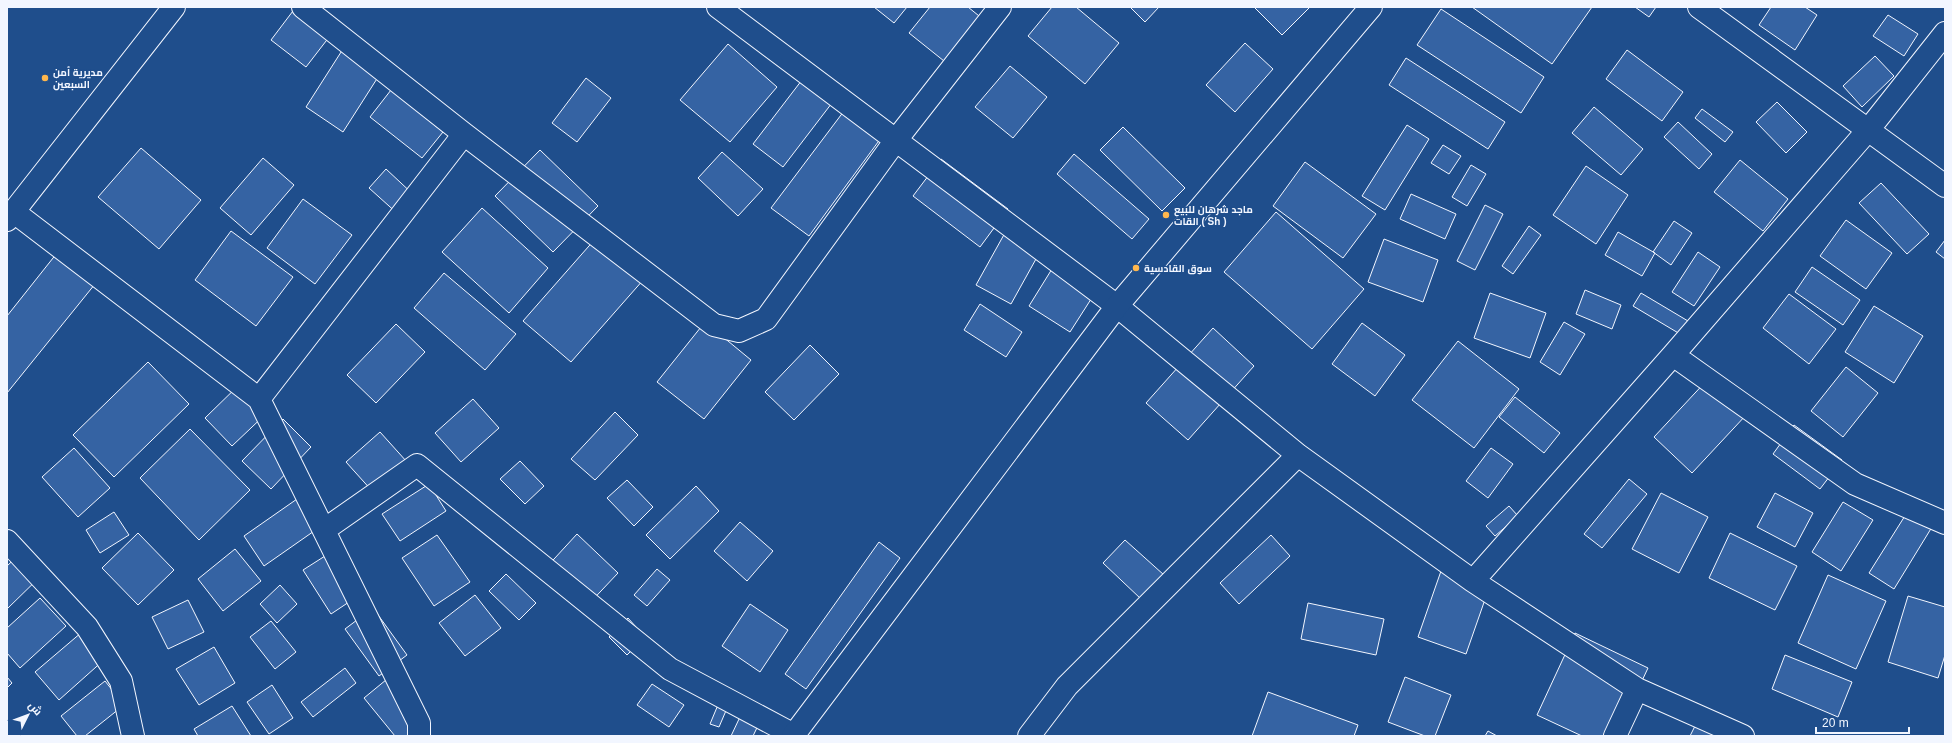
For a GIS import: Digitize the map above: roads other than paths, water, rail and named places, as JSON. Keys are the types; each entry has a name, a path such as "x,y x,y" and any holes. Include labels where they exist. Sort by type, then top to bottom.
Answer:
{"street":[{"path":"174,7 10,216 259,399 419,723 418,736"},
{"path":"303,7 464,134 714,324 738,331 766,319 896,140 1000,7"},
{"path":"718,7 1117,306 1298,455 1473,581 1637,689 1743,736"},
{"path":"324,530 417,465 670,668 793,736 1117,306 1371,7"},
{"path":"1699,7 1869,129 1945,186"},
{"path":"1473,581 1673,355 1869,129 1945,33"},
{"path":"259,399 464,134"},
{"path":"1673,355 1855,484 1945,523"},
{"path":"1029,736 1067,686 1298,455"},
{"path":"7,541 87,627 121,681 133,736"},
{"path":"1615,736 1637,689"}],"place":[{"name":"مديرية أمن السبعين","path":"45,78"},
{"name":"ماجد شرهان للبيع القات ( Sh )","path":"1166,215"},
{"name":"سوق القادسية","path":"1136,268"}]}
